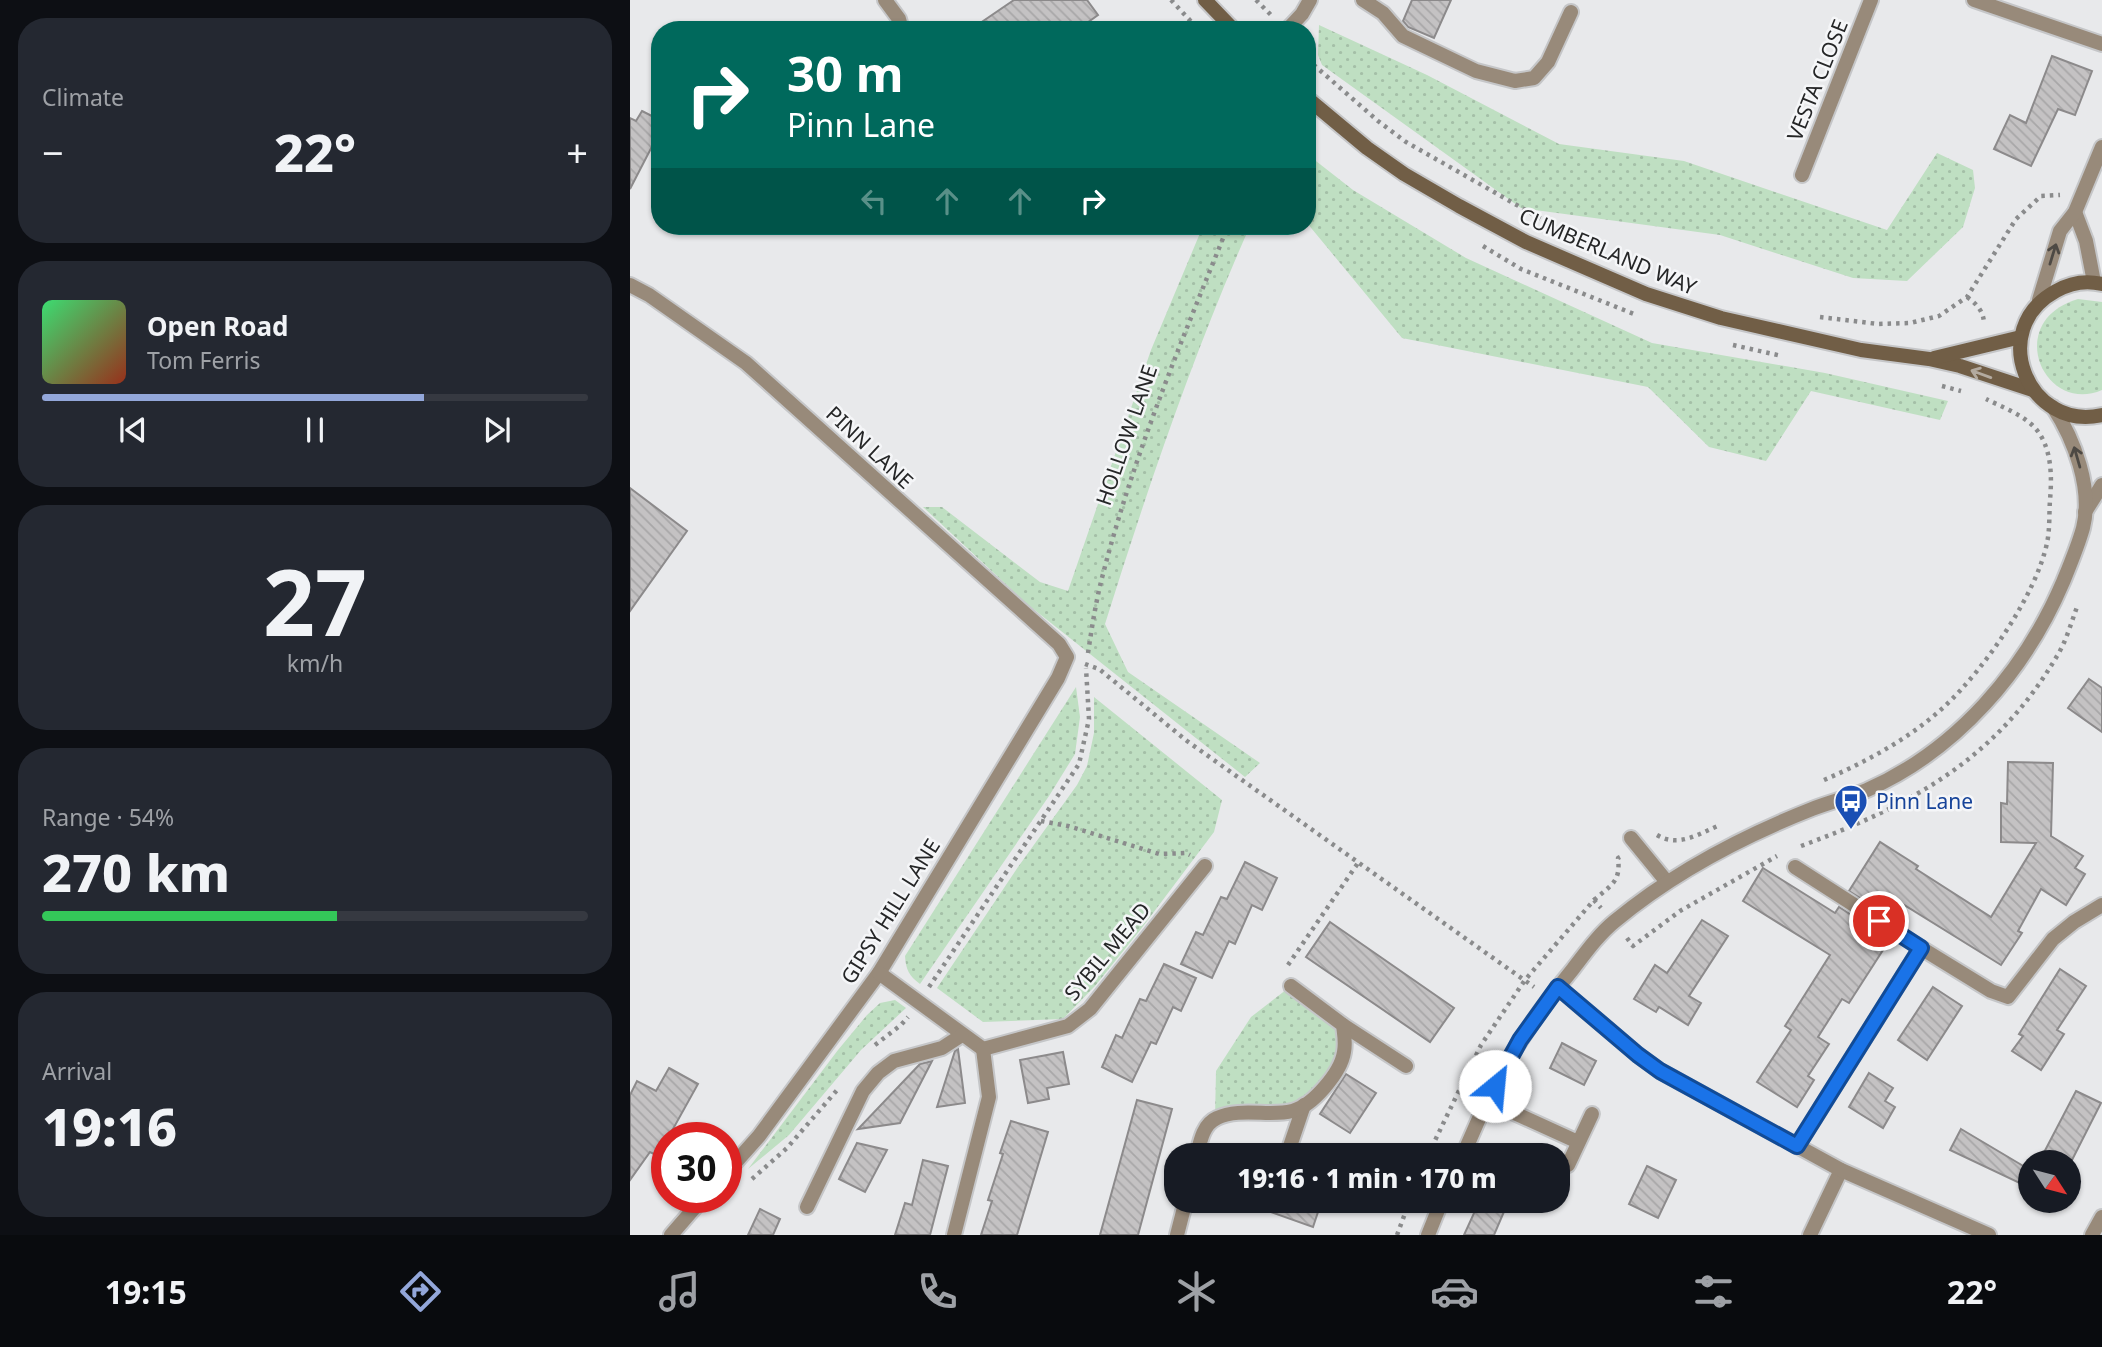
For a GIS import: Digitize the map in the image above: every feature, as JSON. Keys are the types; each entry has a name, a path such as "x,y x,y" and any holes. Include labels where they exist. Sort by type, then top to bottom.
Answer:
{"main road":[{"path":"1205,0 1225,21"},
{"name":"CUMBERLAND WAY","path":"1316,105 1404,174 1459,206 1526,243 1646,294 1721,318 1861,350 1960,366 2033,390"},
{"path":"2039,300 2065,286 2098,283"},
{"name":"CUMBERLAND WAY","path":"2039,300 2025,321 2021,337 2020,356 2024,374 2033,390 2053,407 2077,416 2098,415"},
{"name":"CUMBERLAND WAY","path":"1929,359 2021,337"}],"street":[{"path":"885,0 899,21"},
{"path":"1295,21 1310,0"},
{"path":"1363,0 1383,13 1403,36 1476,71 1515,81 1534,78 1548,62 1571,12"},
{"name":"VESTA CLOSE","path":"1802,175 1871,0"},
{"path":"1974,0 2102,44"},
{"path":"2039,300 2060,231 2075,212 2102,147"},
{"path":"2075,212 2098,283"},
{"name":"PINN LANE","path":"630,285 649,295 746,363 1059,644 1067,657"},
{"path":"1469,1143 1520,1040 1558,987 1613,922 1667,882 1732,844 1813,808 1868,789 1909,766 1944,742 1971,718 2017,666 2048,616 2072,561 2083,527 2085,512 2077,455 2067,429 2053,407"},
{"path":"2085,512 2102,485"},
{"name":"GIPSY HILL LANE","path":"742,1155 759,1136 879,973 1058,678 1067,657"},
{"path":"1635,842 1667,882"},
{"name":"SYBIL MEAD","path":"983,1049 1068,1026 1090,1009 1205,866"},
{"path":"1795,867 1921,948 1991,991 2008,998 2053,939 2102,905"},
{"path":"1797,1146 1921,948"},
{"path":"879,973 983,1049 989,1097 954,1235"},
{"path":"1291,986 1343,1025 1406,1066"},
{"path":"1558,987 1660,1071 1841,1170 1989,1235"},
{"path":"1200,1143 1203,1133 1215,1118 1247,1112 1292,1111 1315,1098 1330,1080 1344,1055 1343,1025"},
{"path":"807,1206 863,1091 878,1073 894,1061 942,1048 962,1035"},
{"path":"1488,1101 1578,1142"},
{"path":"1291,1143 1304,1105"},
{"path":"1570,1162 1592,1115"},
{"path":"1810,1235 1841,1170"},
{"path":"671,1235 690,1213"},
{"path":"1177,1235 1183,1213"},
{"path":"1428,1235 1437,1213"},
{"path":"2092,1235 2102,1217"}],"path":[{"path":"1171,0 1191,21"},
{"path":"1316,67 1406,142 1576,239"},
{"path":"1816,316 1878,324 1910,323 1939,316 1967,297 2016,219 2041,196 2067,196"},
{"name":"HOLLOW LANE","path":"869,1052 901,1025 1079,764 1089,719 1086,665 1102,575 1164,386 1224,235"},
{"path":"1812,785 1856,766 1922,726 1948,703 1998,642 2036,576 2047,543 2052,479 2048,454"},
{"path":"1801,846 1854,827 1897,806 1945,779 1975,755 2005,726 2046,673 2058,654 2081,595"},
{"path":"1086,665 1099,670 1187,741 1549,999"},
{"path":"1434,1143 1481,1045 1525,980 1594,900 1616,881 1620,871 1618,858 1635,842 1656,834 1680,842 1730,820"},
{"path":"1041,821 1068,825 1159,854 1186,853 1205,866"},
{"path":"1594,900 1633,946 1680,911 1788,851"},
{"path":"1291,986 1282,973 1358,863"},
{"path":"747,1183 812,1123 846,1080"},
{"path":"1397,1235 1405,1213"}],"green space":[{"path":"1319,25 1427,75 1559,144 1684,161 1887,230 1937,153 1973,170 1975,188 1963,227 1907,281 1853,278 1720,235 1521,208 1322,65 1318,55"},
{"path":"1316,161 1353,190 1466,258 1652,343 1825,373 1948,401 1940,420 1811,391 1766,461 1709,447 1648,387 1402,338 1316,234"},
{"path":"1199,235 1246,235 1209,323 1172,423 1105,624 1128,672 1260,763 1245,777 1027,604 923,507 942,507 1040,582 1068,591 1151,350"},
{"path":"2078,299 2102,302 2102,390 2081,394 2063,389 2049,378 2040,362 2037,344 2042,326 2055,310"},
{"path":"1076,687 1080,717 1075,754 920,984 909,972 905,956"},
{"path":"1094,697 1222,800 1214,832 1095,986 1063,1019 983,1022 937,988 1077,785 1087,766 1094,733"},
{"path":"1291,986 1343,1025 1345,1042 1330,1080 1292,1111 1215,1118 1216,1071 1251,1017"},
{"path":"895,1000 906,1008 861,1050 789,1135 748,1169 867,1015 880,1003"}],"building":[{"path":"1014,0 1087,0 1098,15 1090,21 983,21"},
{"path":"1412,0 1451,0 1434,38 1408,27 1403,21"},
{"path":"2052,56 2092,71 2075,115 2058,109 2031,166 1994,149 2010,115 2026,123"},
{"path":"642,111 651,116 651,148 630,189 630,118 636,121"},
{"path":"630,488 687,531 630,611"},
{"path":"2089,679 2102,688 2102,732 2068,708"},
{"path":"2008,762 2053,763 2051,836 2083,856 2075,868 2085,874 2066,905 2041,889 2018,931 2022,933 2001,965 1896,900 1887,915 1849,891 1880,842 1918,866 1916,869 1991,917 2036,843 2001,842 2001,803 2007,804"},
{"path":"1245,862 1277,878 1262,910 1252,905 1235,944 1229,941 1212,978 1181,964 1196,932 1203,935 1221,897 1227,899"},
{"path":"1763,868 1835,913 1839,907 1876,931 1869,941 1883,950 1849,1003 1842,999 1818,1037 1829,1044 1808,1076 1814,1080 1797,1107 1757,1082 1791,1030 1785,1026 1830,955 1743,901"},
{"path":"1702,920 1728,936 1689,996 1701,1003 1688,1025 1659,1007 1656,1012 1634,999 1655,965 1667,973"},
{"path":"1330,922 1454,1008 1430,1042 1306,957"},
{"path":"1164,964 1196,978 1181,1011 1173,1007 1156,1044 1151,1042 1132,1082 1102,1067 1116,1035 1122,1038 1140,999 1146,1001"},
{"path":"2060,969 2086,986 2057,1030 2064,1034 2041,1070 2012,1051 2023,1036 2019,1034"},
{"path":"1933,987 1962,1006 1927,1060 1898,1040"},
{"path":"1562,1043 1596,1061 1584,1085 1550,1068"},
{"path":"958,1049 965,1103 937,1107 955,1051"},
{"path":"1063,1052 1069,1084 1047,1088 1049,1099 1028,1103 1020,1060"},
{"path":"932,1061 900,1123 858,1129 920,1064"},
{"path":"669,1068 698,1084 677,1122 651,1122 651,1152 630,1180 630,1095 637,1081 656,1091"},
{"path":"1869,1073 1893,1088 1885,1101 1895,1107 1883,1128 1849,1107"},
{"path":"1346,1074 1376,1093 1350,1133 1320,1114"},
{"path":"2076,1091 2101,1103 2077,1150 2045,1150"},
{"path":"1137,1100 1172,1109 1138,1235 1100,1235"},
{"path":"1011,1121 1048,1132 1017,1235 981,1235 992,1201 988,1200 1003,1154 1000,1153"},
{"path":"1961,1129 2018,1163 2018,1182 1950,1150"},
{"path":"857,1143 887,1150 865,1192 839,1179"},
{"path":"923,1160 948,1166 930,1235 895,1235 905,1203 912,1205"},
{"path":"1647,1166 1676,1180 1658,1218 1629,1204"},
{"path":"760,1209 780,1219 773,1235 748,1235"},
{"path":"1273,1213 1318,1213 1313,1227"},
{"path":"1474,1213 1503,1213 1494,1235 1464,1235"}],"place":[{"name":"Pinn Lane","path":"1851,831"}],"route":[{"path":"1495,1086 1520,1040 1558,987 1660,1071 1797,1146 1921,948 1879,921"}]}
